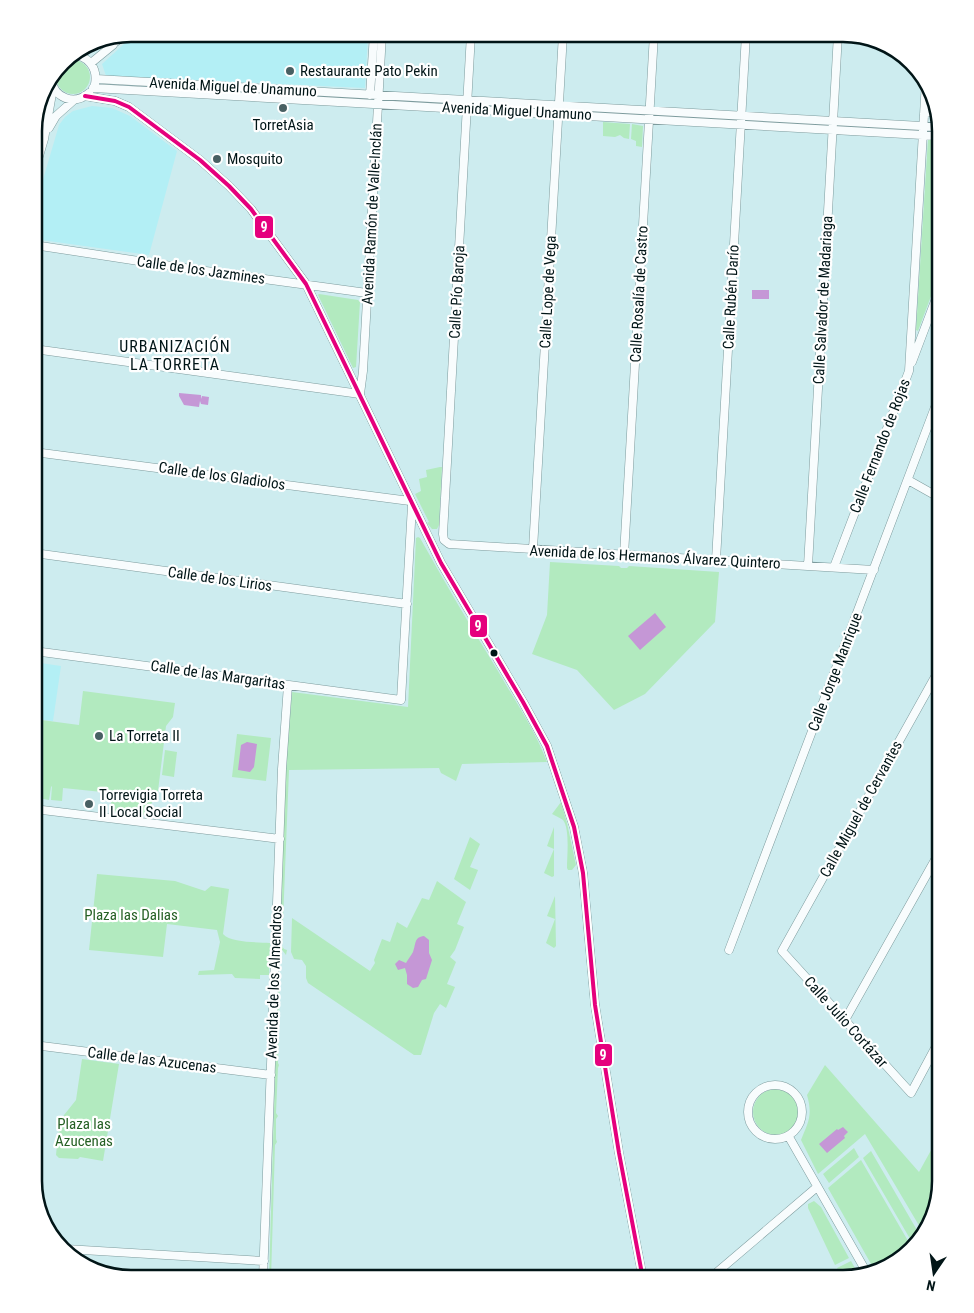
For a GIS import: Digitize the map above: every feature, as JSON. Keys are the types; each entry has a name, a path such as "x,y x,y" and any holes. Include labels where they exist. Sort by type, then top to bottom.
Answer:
{"street":[{"name":"Avenida Ramón de Valle-Inclán","path":"360,394 367,293 375,98 374,42"},
{"name":"Avenida Ramón de Valle-Inclán","path":"375,98 381,42"},
{"name":"Calle Pío Baroja","path":"443,534 471,42"},
{"name":"Calle Lope de Vega","path":"533,550 563,43"},
{"name":"Calle Rosalía de Castro","path":"624,555 653,43"},
{"name":"Calle Rubén Darío","path":"716,560 745,43"},
{"name":"Calle Salvador de Madariaga","path":"808,566 837,43"},
{"path":"91,63 113,45"},
{"path":"44,139 56,116 74,100 85,96 93,88 96,79 94,68 91,63 82,57"},
{"name":"Avenida Miguel de Unamuno","path":"96,79 375,98"},
{"path":"54,88 59,95 66,99 74,100"},
{"name":"Avenida Miguel Unamuno","path":"93,88 375,98 832,125 932,127"},
{"path":"43,142 49,96"},
{"path":"85,96 115,101 130,107 200,160 251,209 306,284 441,563 547,746 572,822 584,879 595,1005 619,1153 641,1270"},
{"name":"Calle Fernando de Rojas","path":"834,567 909,371 925,97"},
{"path":"924,114 929,112"},
{"name":"Avenida Miguel Unamuno","path":"832,125 932,136"},
{"name":"Calle de los Jazmines","path":"43,246 367,293"},
{"path":"909,371 932,309"},
{"path":"43,350 360,394"},
{"name":"Calle Jorge Manrique","path":"729,950 932,416"},
{"name":"Calle de los Gladiolos","path":"43,453 411,503"},
{"path":"908,480 932,494"},
{"path":"406,604 411,503"},
{"path":"428,537 443,534"},
{"name":"Avenida de los Hermanos Álvarez Quintero","path":"443,534 444,540 449,544 874,570"},
{"name":"Calle de los Lirios","path":"43,554 406,604"},
{"name":"Calle de las Margaritas","path":"43,652 401,700 406,604"},
{"name":"Calle Miguel de Cervantes","path":"782,951 932,682"},
{"name":"Avenida de los Almendros","path":"264,1270 282,769 288,685"},
{"path":"42,810 280,839"},
{"path":"845,1020 932,865"},
{"name":"Calle Julio Cortázar","path":"782,951 911,1093 932,1054"},
{"name":"Calle de las Azucenas","path":"42,1046 271,1075"},
{"path":"771,1085 788,1088 800,1100 803,1116 800,1125 788,1137 770,1140 755,1131 750,1124 748,1107 756,1092 771,1085"},
{"path":"788,1137 864,1268"},
{"path":"720,1270 817,1187"},
{"path":"75,1250 264,1261"}],"shaded area":[{"path":"126,42 131,42 368,42 365,88 106,76 102,64"},
{"path":"92,106 112,108 130,116 177,151 149,255 43,240 43,180 59,125 73,111"},
{"path":"752,290 769,290 769,299 752,299"},
{"path":"179,393 201,395 201,399 202,396 209,397 208,405 201,404 200,401 199,407 184,405"},
{"path":"655,613 666,627 640,650 628,636"},
{"path":"42,663 61,666 53,721 42,720"},
{"path":"247,742 257,744 254,767 250,772 238,770 241,745"},
{"path":"424,936 429,940 429,953 432,960 426,979 422,980 418,987 413,988 407,984 405,968 398,970 395,964 399,960 406,963 413,952 417,939"},
{"path":"843,1127 848,1132 844,1136 845,1138 827,1153 819,1144 837,1129"}],"green space":[{"path":"78,61 89,70 89,84 80,93 66,93 57,84 61,77"},
{"path":"603,122 630,124 629,139 620,135 615,137 603,136"},
{"path":"632,124 643,126 642,147 636,146 636,141 631,139"},
{"path":"928,139 932,139 932,293 918,331 916,330"},
{"path":"319,294 358,300 360,302 356,367 353,368"},
{"path":"442,467 439,525 437,529 432,529 427,523 429,522 415,494 421,491 419,479 427,477 426,470"},
{"path":"418,537 537,738 547,762 462,764 456,781 441,773 439,768 289,770 282,946 287,950 286,955 279,946 286,765 292,692 408,707 416,538"},
{"path":"550,562 619,566 621,568 629,566 719,572 715,622 645,694 614,710 577,670 532,654 547,615"},
{"name":"La Torreta II","path":"83,691 175,703 173,717 166,726 157,799 154,798 146,815 110,811 112,793 63,788 62,801 51,800 52,786 49,800 42,799 42,720 79,725"},
{"path":"237,734 271,738 266,781 232,777"},
{"path":"165,750 177,752 174,777 162,775"},
{"path":"561,802 576,865 572,870 567,868 567,829 563,820 552,814"},
{"path":"554,827 554,849 547,846"},
{"path":"470,837 480,844 470,867 478,870 470,890 454,879"},
{"path":"554,849 554,876 552,877 544,873"},
{"name":"Plaza las Dalias","path":"97,874 175,881 205,891 211,886 229,889 223,934 238,941 270,943 269,975 260,975 260,979 235,978 232,974 198,975 199,971 214,970 220,942 217,930 167,924 163,957 89,950"},
{"path":"437,881 466,902 457,924 464,927 455,950 450,957 456,962 447,984 455,987 446,1008 440,1004 434,1013 421,1055 414,1055 308,983 306,966 302,960 294,959 291,952 292,918 370,971 375,963 374,960 382,939 390,942 397,922 407,928 422,898 429,900"},
{"path":"555,896 556,946 554,948 546,943 555,919 547,916"},
{"path":"278,973 280,975 279,1065 276,1113 278,1116 276,1119 277,1142 275,1145 271,1270 269,1270"},
{"name":"Plaza las Azucenas","path":"82,1059 119,1064 103,1161 80,1157 78,1159 59,1158 56,1155 58,1134 64,1115 76,1100"},
{"path":"825,1065 919,1172 932,1148 931,1193 925,1216 920,1227 865,1134 818,1174 801,1140 810,1114 807,1095"},
{"path":"771,1089 781,1089 795,1099 799,1112 795,1125 789,1131 781,1135 771,1135 757,1125 753,1117 753,1107 763,1093"},
{"path":"854,1148 859,1157 829,1183 823,1174"},
{"path":"871,1151 917,1230 910,1239 863,1158"},
{"path":"861,1160 908,1241 892,1256 872,1265 828,1188"},
{"path":"814,1201 821,1207 849,1258 835,1265 808,1208 808,1204"},
{"path":"851,1261 856,1270 838,1270 837,1268"}],"transit line":[{"name":"9","path":"85,96 115,101 129,107 200,160 251,209 306,284 441,563 547,746 574,827 583,873 595,1005 619,1153 641,1270"}],"place":[{"name":"Restaurante Pato Pekin","path":"290,71"},
{"name":"TorretAsia","path":"283,108"},
{"name":"Mosquito","path":"217,159"},
{"name":"La Torreta II","path":"99,736"},
{"name":"Torrevigia Torreta II Local Social","path":"89,804"}],"district":[{"name":"URBANIZACIÓN LA TORRETA","path":"175,355"}]}
